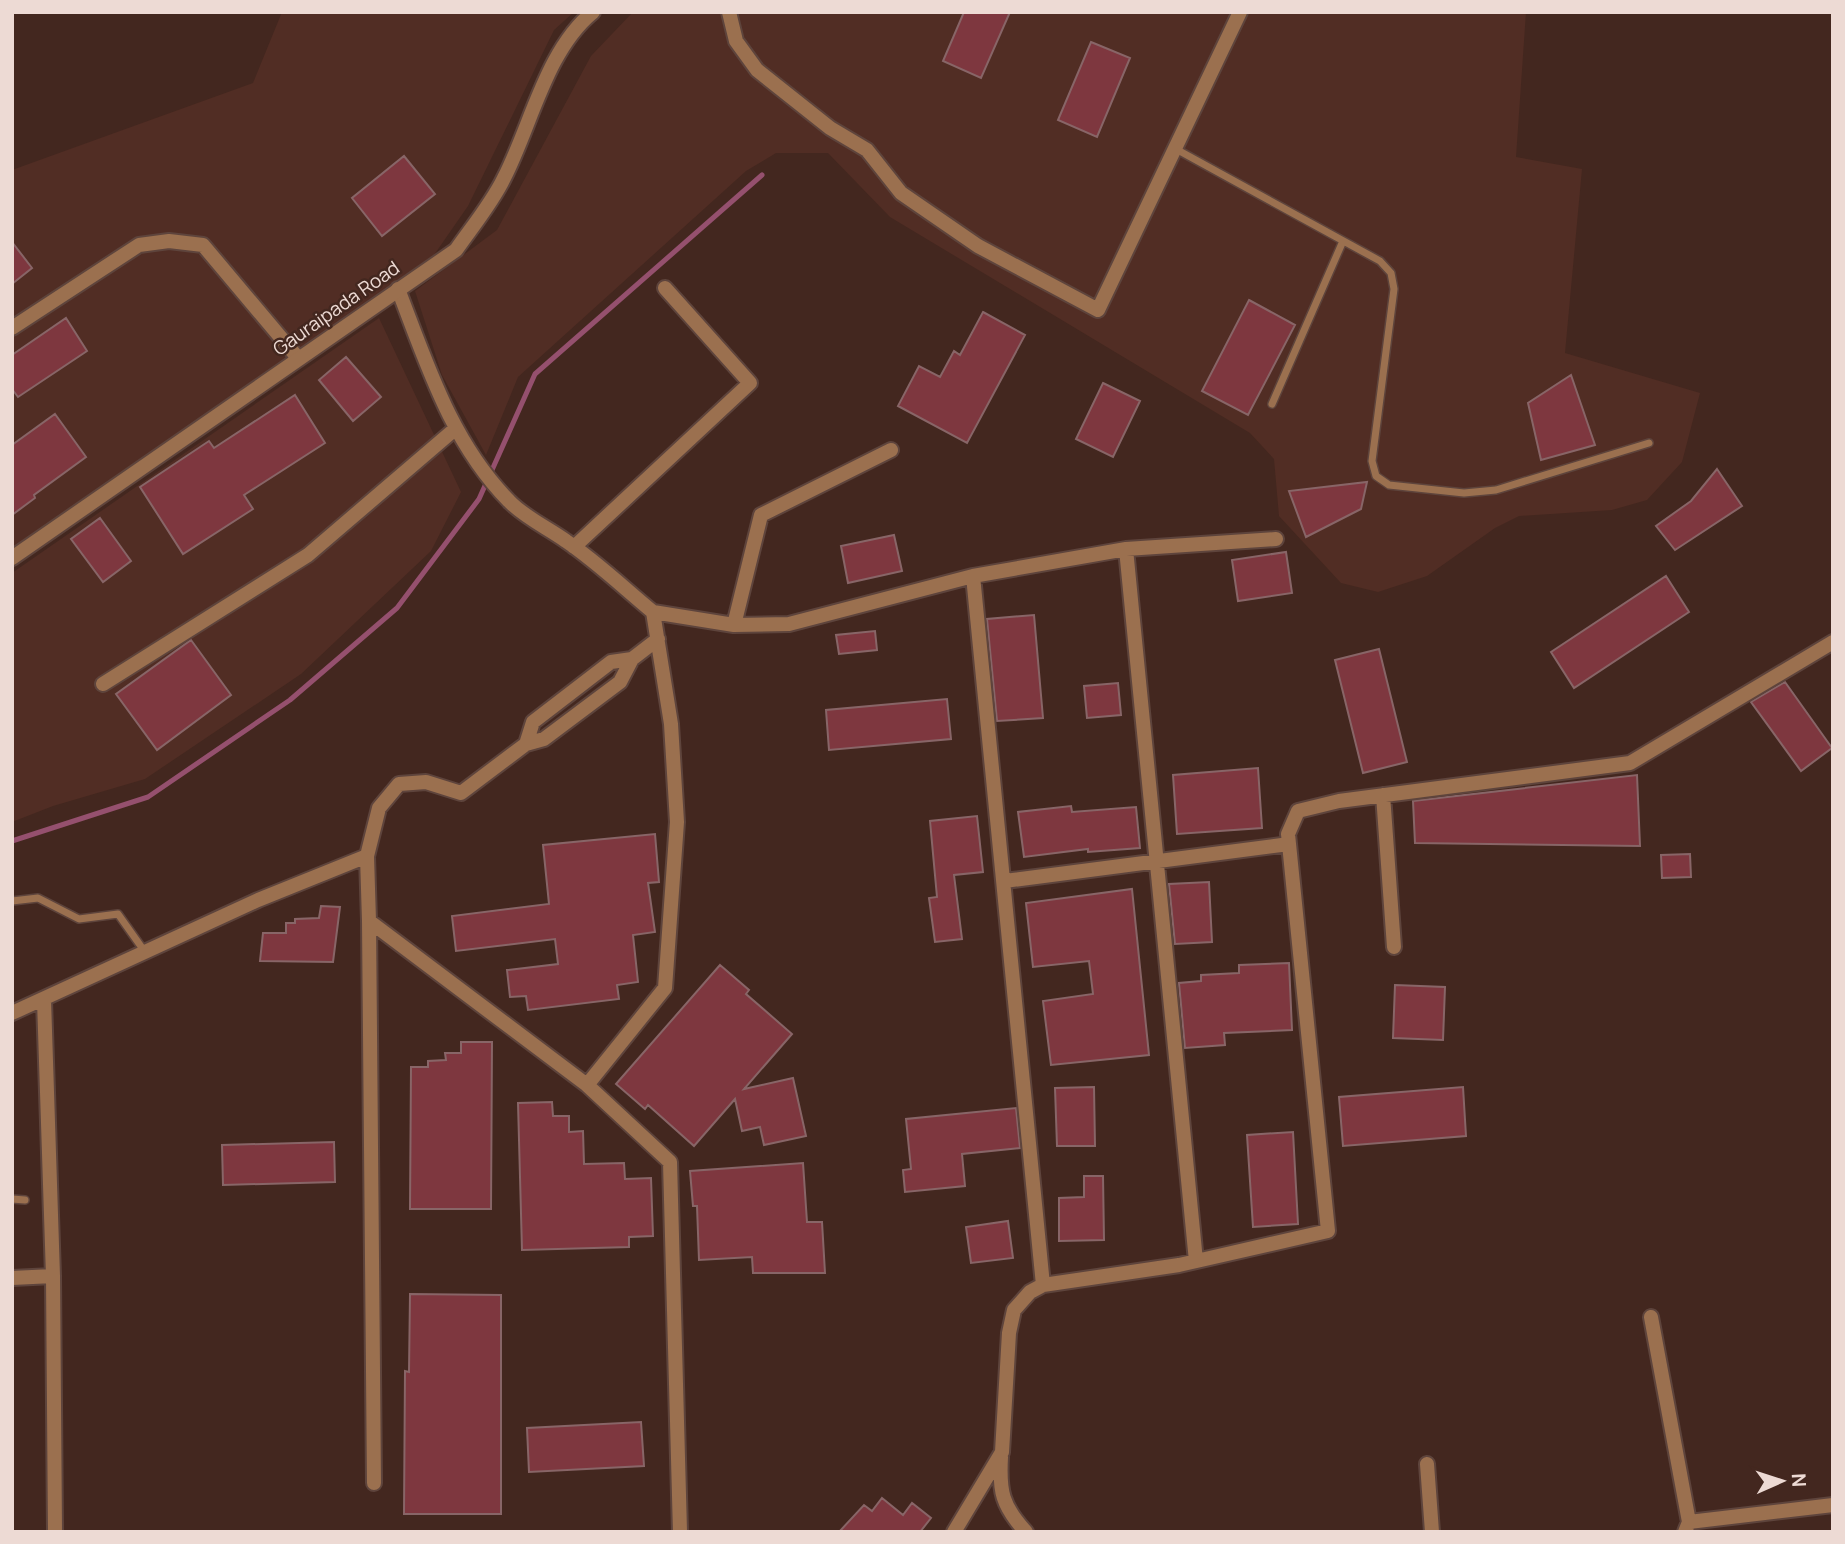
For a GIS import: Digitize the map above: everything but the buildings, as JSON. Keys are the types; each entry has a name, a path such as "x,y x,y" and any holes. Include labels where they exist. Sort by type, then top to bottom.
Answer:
{"street":[{"name":"Gauraipada Road","path":"12,558 456,250 504,179 539,96 577,25 593,12"},
{"path":"729,12 736,41 757,70 830,128 867,150 901,192 978,246 1098,310 1240,12"},
{"path":"12,328 139,245 169,241 203,245 298,358"},
{"path":"574,547 750,383 665,288"},
{"path":"398,289 437,392 455,429 478,465 510,504 574,547 653,612 734,625 789,624 973,576 1126,549 1276,539"},
{"path":"103,684 308,555 455,429"},
{"path":"734,625 761,515 891,450"},
{"path":"1126,549 1196,1261"},
{"path":"973,576 1043,1285"},
{"path":"587,1084 666,988 677,822 671,724 653,612"},
{"path":"374,1483 367,856 379,808 399,784 426,782 461,793 526,744 544,739 620,682 632,659 658,639"},
{"path":"1027,1532 1009,1513 999,1487 1009,1333 1014,1310 1030,1292 1043,1285 1196,1261 1328,1231 1287,834 1298,811 1339,801 1630,763 1833,642"},
{"path":"526,744 533,722 611,662 632,659"},
{"path":"1383,795 1394,947"},
{"path":"1005,881 1289,844"},
{"path":"12,1013 258,900 367,856"},
{"path":"369,921 587,1084 670,1162 680,1532"},
{"path":"44,999 53,1276 55,1532"},
{"path":"12,1278 53,1276"},
{"path":"1651,1317 1687,1527 1833,1505"},
{"path":"954,1532 963,1522 1002,1452"},
{"path":"1427,1464 1432,1532"}],"lane":[{"path":"1173,148 1380,261 1391,273 1394,289 1371,460 1376,476 1389,485 1464,493 1496,490 1649,443"},
{"path":"1272,404 1343,241"},
{"path":"12,901 38,898 79,919 118,914 145,953"},
{"path":"12,1199 25,1200"}],"shaded area":[{"path":"282,12 574,12 554,30 468,206 434,255 12,549 12,170 253,83"},
{"path":"633,12 1526,12 1516,157 1582,169 1565,353 1700,393 1682,462 1647,500 1612,510 1519,516 1495,528 1427,576 1378,592 1341,583 1279,516 1274,459 1250,433 890,217 828,153 776,153 746,171 518,377 486,455 442,375 415,291 497,230 591,56"},
{"path":"379,318 461,492 431,551 301,674 145,779 53,806 12,822 12,573"}],"waterway":[{"path":"12,841 148,797 290,700 397,608 479,499 535,374 762,175"}]}
